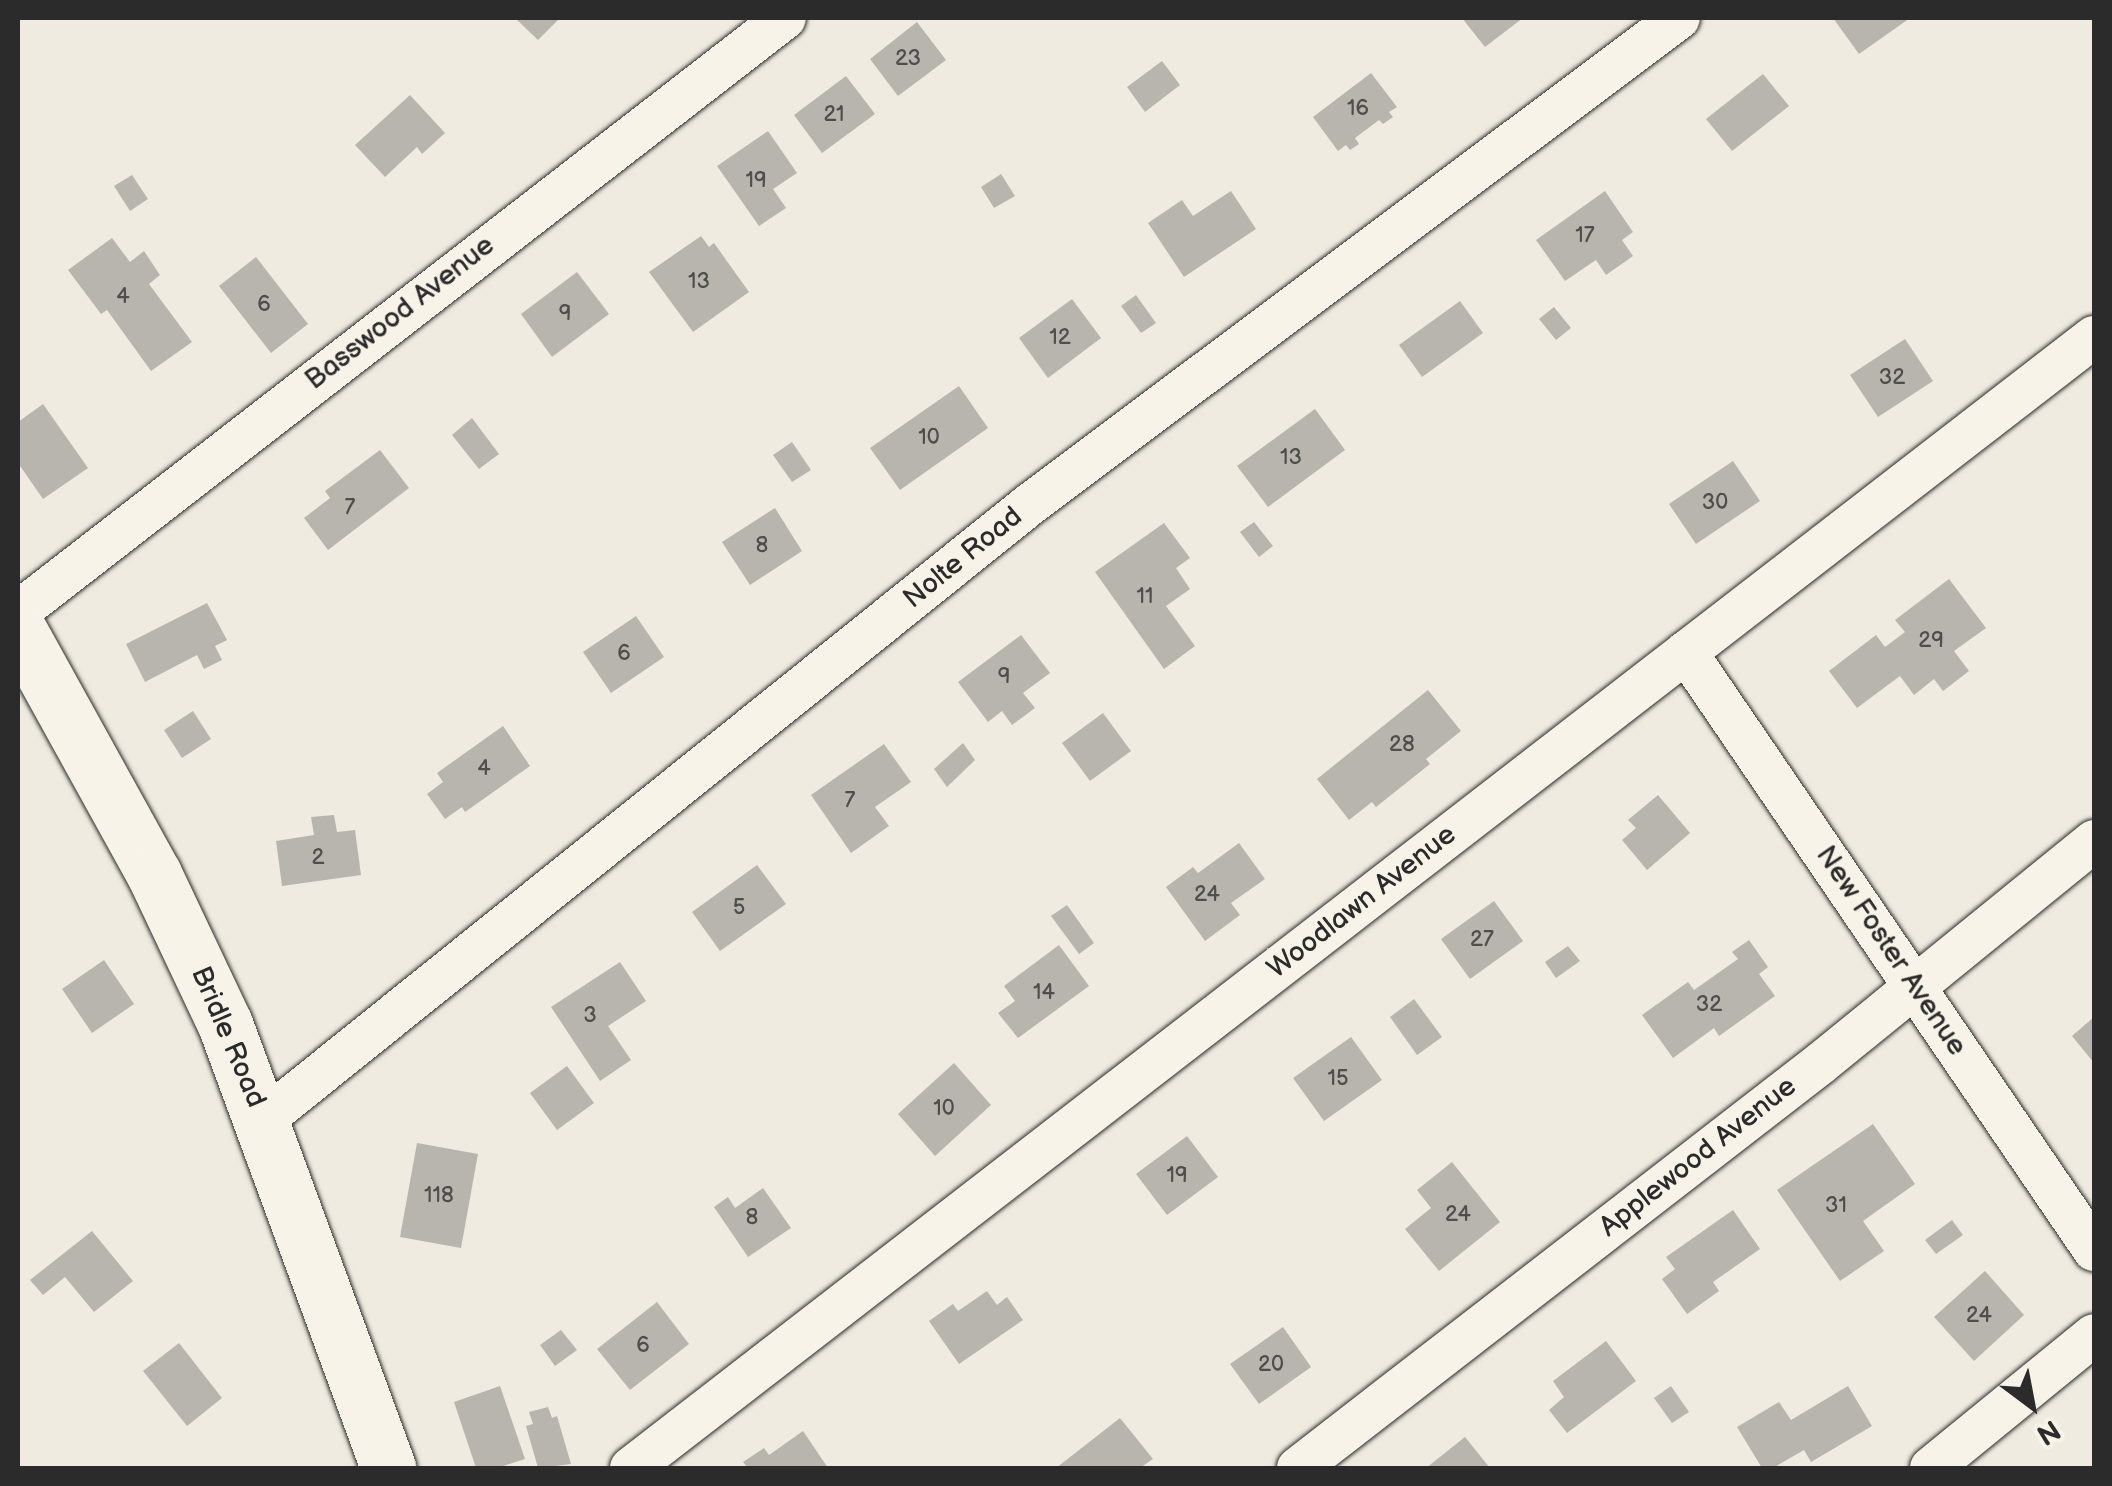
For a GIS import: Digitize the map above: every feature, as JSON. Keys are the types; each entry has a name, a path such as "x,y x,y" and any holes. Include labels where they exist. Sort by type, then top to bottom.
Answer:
{"street":[{"name":"Basswood Avenue","path":"18,612 785,18"},
{"name":"Nolte Road","path":"263,1120 1029,505 1679,18"},
{"name":"Woodlawn Avenue","path":"631,1468 2094,338"},
{"name":"Bridle Road","path":"18,628 154,874 225,1024 388,1468"},
{"name":"New Foster Avenue","path":"1686,652 2094,1250"},
{"name":"Applewood Avenue","path":"1298,1468 1915,986 2094,841"},
{"path":"1930,1468 2094,1335"}],"building":[{"path":"515,18 560,18 538,40"},
{"path":"1462,18 1523,18 1485,47"},
{"path":"1833,18 1910,18 1859,54"},
{"path":"917,22 946,60 898,96 870,59"},
{"path":"1162,61 1180,85 1145,112 1127,87"},
{"path":"1371,73 1397,107 1389,112 1393,117 1383,124 1379,120 1355,138 1359,144 1350,150 1346,145 1338,151 1313,117"},
{"path":"1763,74 1789,106 1732,151 1706,119"},
{"path":"846,76 875,114 822,153 794,115"},
{"path":"410,95 445,133 422,154 417,147 385,177 355,145"},
{"path":"768,131 797,173 773,189 786,208 759,226 717,166"},
{"path":"1001,174 1015,196 994,208 981,187"},
{"path":"132,175 148,199 130,211 114,186"},
{"path":"1231,191 1256,229 1184,277 1148,223 1182,200 1193,216"},
{"path":"1605,191 1633,232 1622,240 1633,256 1606,275 1596,260 1565,281 1536,240"},
{"path":"701,236 709,247 714,243 749,292 693,332 649,272"},
{"path":"112,238 130,262 144,251 160,275 149,284 192,342 151,371 107,310 101,314 68,270"},
{"path":"256,257 308,324 271,353 219,286"},
{"path":"577,272 609,314 552,357 521,314"},
{"path":"1136,295 1156,323 1141,333 1121,306"},
{"path":"1072,299 1101,338 1048,378 1019,338"},
{"path":"1460,301 1483,333 1422,377 1399,345"},
{"path":"1554,307 1571,328 1556,340 1539,319"},
{"path":"1905,339 1933,381 1878,417 1850,375"},
{"path":"959,386 988,428 900,490 870,448"},
{"path":"43,404 88,468 43,499 18,463 18,422"},
{"path":"1315,409 1345,450 1268,507 1237,466"},
{"path":"472,418 499,454 479,469 452,435"},
{"path":"792,442 811,470 792,482 773,455"},
{"path":"380,450 409,488 328,550 304,518 330,498 325,491"},
{"path":"1733,461 1760,501 1696,544 1669,504"},
{"path":"775,508 802,551 750,585 722,542"},
{"path":"1254,522 1273,546 1259,557 1240,532"},
{"path":"1164,523 1190,558 1176,568 1190,589 1166,606 1195,646 1164,669 1095,572"},
{"path":"1949,579 1986,628 1954,651 1969,671 1943,691 1934,679 1914,695 1900,676 1857,708 1829,671 1876,635 1885,647 1905,632 1895,620"},
{"path":"207,603 227,640 215,646 222,660 204,669 197,655 145,682 126,644"},
{"path":"636,616 664,657 611,693 583,652"},
{"path":"1021,635 1050,673 1023,693 1035,708 1012,725 1002,711 988,722 958,682"},
{"path":"1428,690 1461,731 1426,759 1430,764 1376,807 1372,802 1349,820 1317,779"},
{"path":"193,711 211,739 182,758 164,730"},
{"path":"1103,713 1131,751 1090,781 1062,743"},
{"path":"503,726 530,766 465,812 462,807 445,819 427,794 443,782 437,773"},
{"path":"963,743 975,760 947,787 934,769"},
{"path":"884,744 911,782 875,807 889,826 851,853 811,795"},
{"path":"1658,795 1690,833 1647,870 1622,840 1636,828 1628,820"},
{"path":"334,815 337,832 355,830 361,875 282,886 276,841 314,835 311,817"},
{"path":"1239,843 1265,879 1231,903 1240,915 1205,941 1166,887 1193,867 1198,873"},
{"path":"757,865 786,904 720,951 692,912"},
{"path":"1494,901 1523,941 1470,979 1441,939"},
{"path":"1067,905 1094,943 1079,954 1051,916"},
{"path":"1749,940 1768,967 1759,974 1775,996 1719,1036 1714,1028 1673,1058 1642,1015 1688,982 1694,990 1738,959 1732,952"},
{"path":"1059,945 1089,986 1018,1038 998,1013 1015,1001 1004,986"},
{"path":"1568,946 1580,961 1556,978 1545,962"},
{"path":"104,960 134,1004 92,1033 62,989"},
{"path":"620,962 646,1001 608,1026 631,1060 600,1081 551,1007"},
{"path":"1414,999 1442,1037 1417,1055 1390,1017"},
{"path":"2094,1017 2094,1063 2072,1036"},
{"path":"1351,1037 1382,1080 1324,1121 1293,1078"},
{"path":"954,1063 991,1105 935,1156 898,1114"},
{"path":"567,1066 594,1103 557,1130 530,1093"},
{"path":"1873,1124 1915,1184 1863,1221 1884,1251 1840,1281 1777,1190"},
{"path":"1187,1136 1218,1177 1167,1215 1136,1174"},
{"path":"417,1143 478,1154 461,1248 400,1237"},
{"path":"1452,1162 1500,1222 1439,1271 1405,1229 1431,1208 1417,1190"},
{"path":"763,1188 791,1228 748,1257 714,1207 728,1197 735,1208"},
{"path":"1733,1210 1760,1249 1713,1282 1719,1291 1687,1314 1662,1279 1675,1269 1666,1257"},
{"path":"1952,1220 1963,1235 1936,1254 1925,1240"},
{"path":"92,1231 133,1281 94,1312 65,1277 43,1295 30,1280"},
{"path":"1985,1271 2024,1315 1974,1361 1934,1317"},
{"path":"987,1291 997,1305 1007,1297 1023,1320 959,1364 929,1321 953,1304 958,1311"},
{"path":"657,1302 689,1344 630,1390 597,1349"},
{"path":"1283,1327 1311,1367 1259,1404 1230,1364"},
{"path":"561,1330 577,1350 555,1366 540,1345"},
{"path":"1606,1341 1636,1381 1567,1433 1549,1410 1564,1397 1553,1381"},
{"path":"179,1343 222,1398 187,1426 143,1371"},
{"path":"500,1386 525,1459 497,1468 476,1468 454,1402"},
{"path":"1671,1386 1689,1412 1672,1423 1654,1398"},
{"path":"1848,1386 1872,1426 1811,1462 1804,1450 1773,1468 1762,1468 1737,1427 1779,1402 1791,1420"},
{"path":"548,1407 552,1418 557,1416 571,1464 538,1468 526,1426 533,1424 529,1412"},
{"path":"1120,1418 1153,1459 1140,1468 1056,1468"},
{"path":"803,1431 828,1468 748,1468 743,1462 764,1448 769,1455"},
{"path":"1465,1437 1490,1468 1426,1468"}]}
